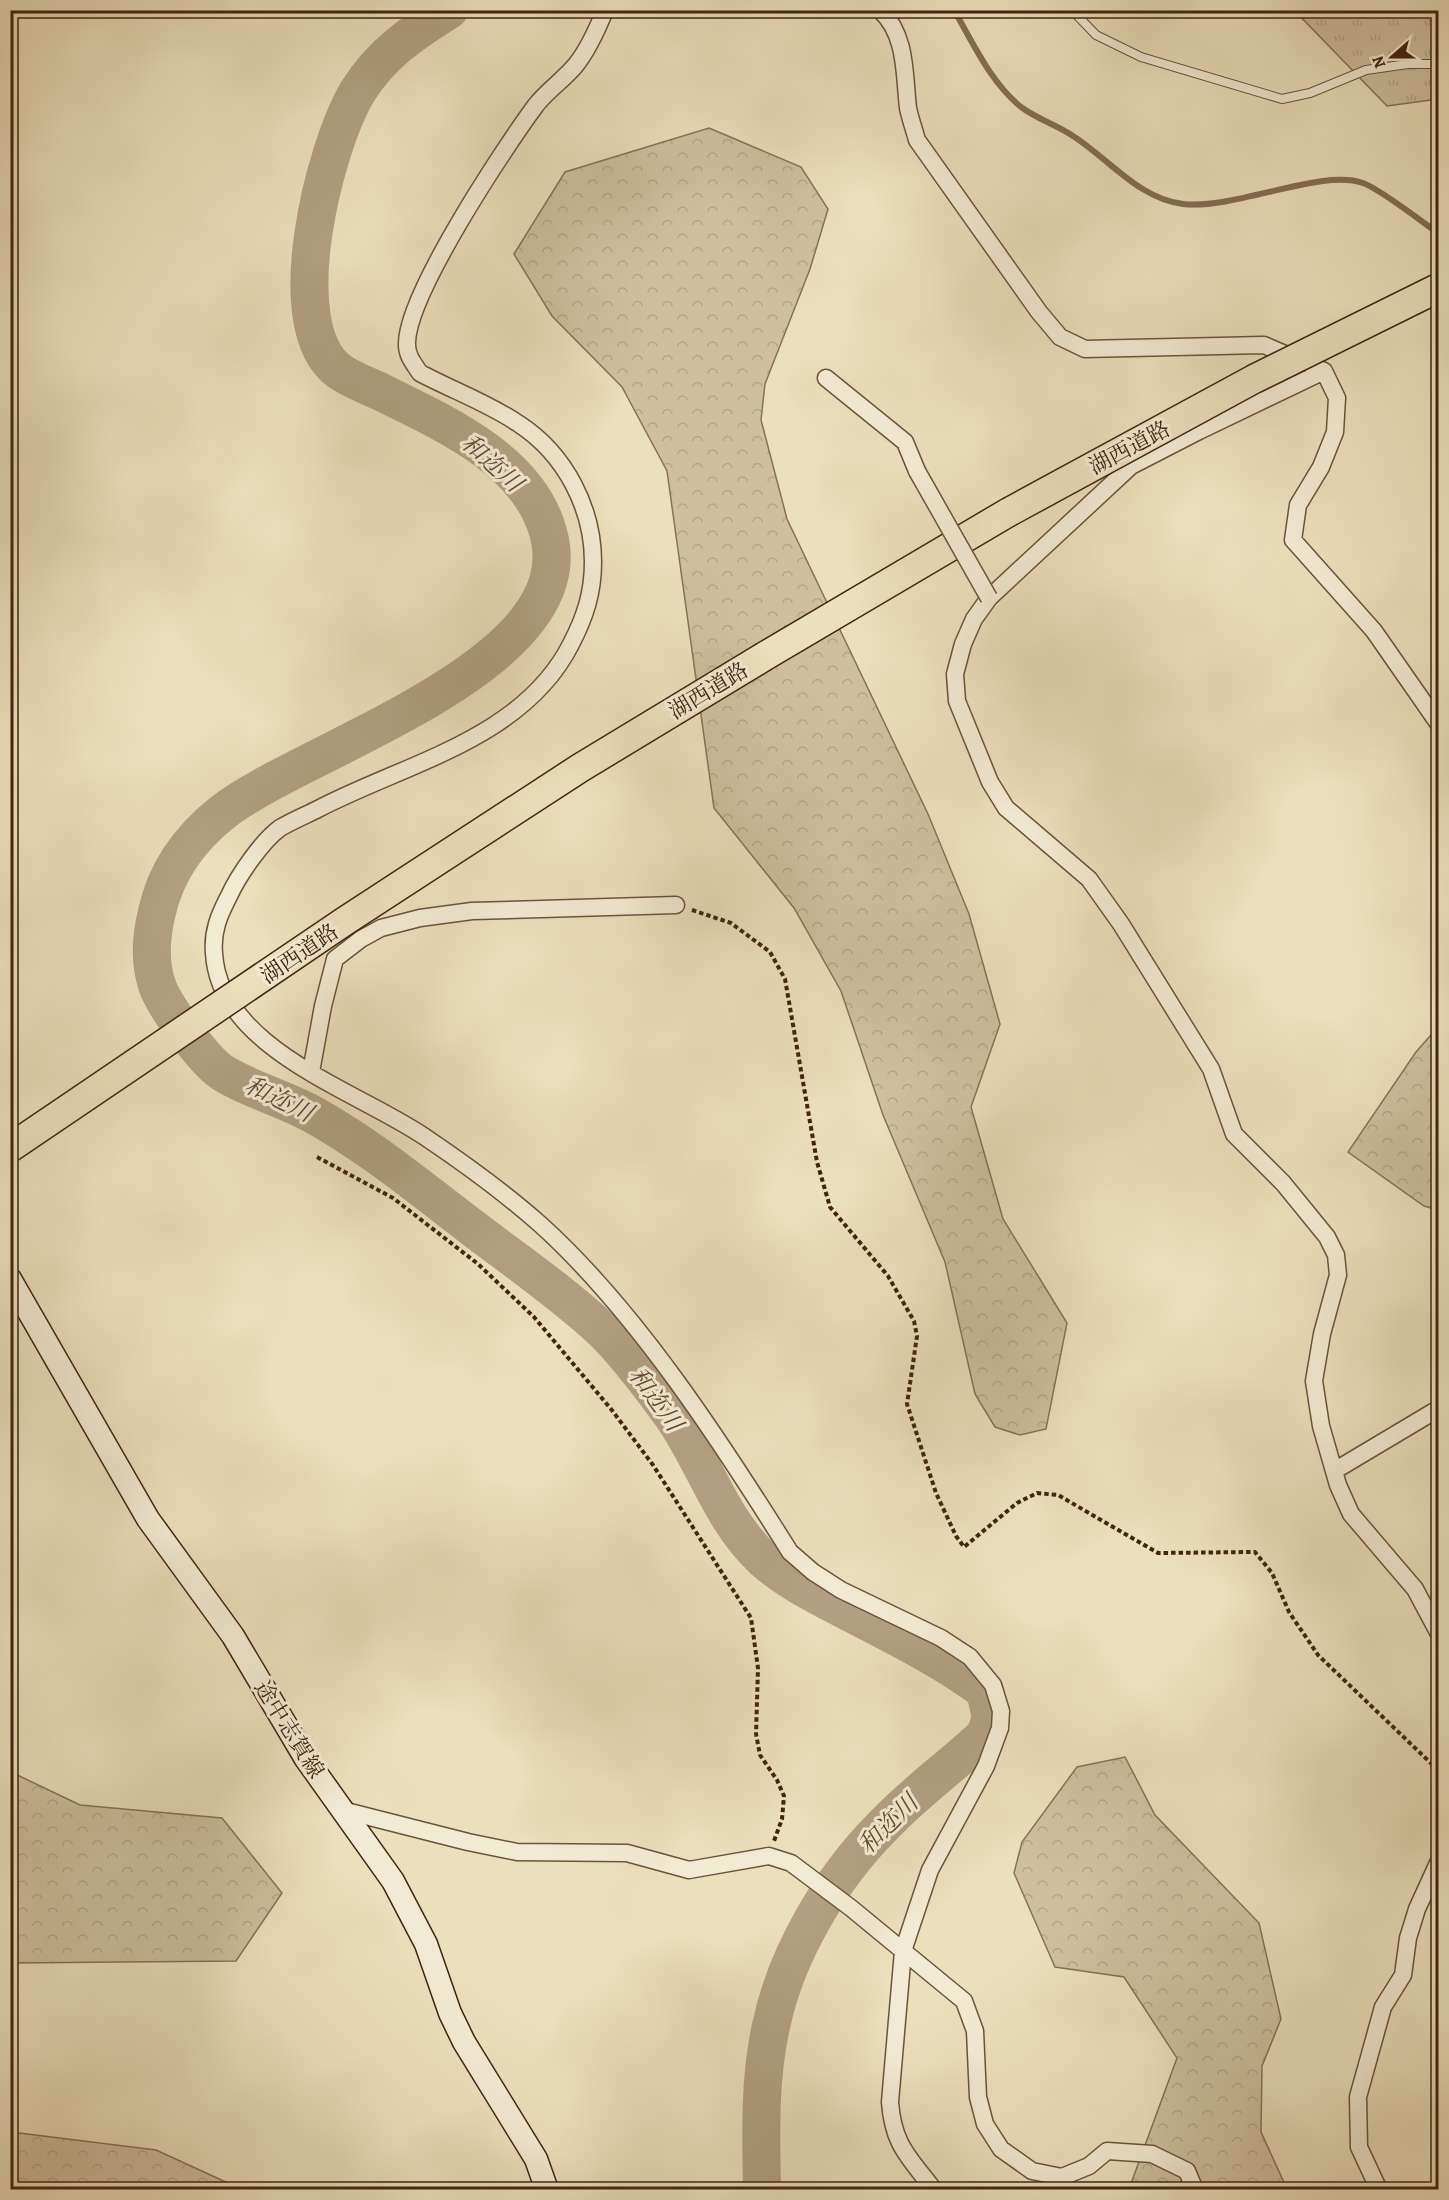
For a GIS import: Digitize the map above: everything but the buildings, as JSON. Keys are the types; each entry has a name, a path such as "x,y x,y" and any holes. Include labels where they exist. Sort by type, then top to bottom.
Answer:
{"highway":[{"name":"湖西道路","path":"10,1148 345,921 560,780 765,656 1009,512 1254,379 1438,288"}],"main road":[{"name":"途中志賀線","path":"10,1279 148,1519 233,1636 306,1759 393,1881 426,1944 460,2032 536,2159 548,2190"}],"street":[{"path":"605,10 595,36 575,66 537,104 466,214 419,297 407,344 410,359 420,373 520,424 556,456 573,483 586,516 593,546 593,575 588,611 564,657 546,683 508,717 449,750 356,789 277,830 237,879 216,923 214,953 219,983 250,1029 290,1061 417,1131 468,1166 542,1226 597,1283 663,1364 789,1552 813,1572 841,1590 941,1638 970,1657 993,1684 1001,1711 1000,1728 986,1766 930,1870 903,1951 890,2102 891,2119 895,2136 934,2190"},
{"path":"880,10 890,20 903,51 909,110 917,140 1039,312 1060,337 1085,349 1264,345 1324,371 1337,398 1335,432 1321,467 1298,505 1293,540 1374,631 1438,723"},
{"path":"1324,371 1198,430 1131,466 989,598 974,619 963,644 955,674 957,701 990,782 1006,808 1089,879 1121,924 1211,1069 1234,1134 1283,1183 1327,1237 1336,1255 1338,1275 1322,1334 1314,1381 1321,1426 1334,1471 1351,1514 1415,1589 1438,1632"},
{"path":"826,378 904,442 917,471 989,598"},
{"path":"311,1072 323,1006 335,959 360,939 381,928 420,918 472,911 676,904"},
{"path":"1334,1471 1438,1409"},
{"path":"342,1810 517,1852 627,1853 689,1869 769,1856 791,1863 851,1908 964,2001 975,2031 978,2097 985,2124 1001,2149 1032,2171 1062,2177 1089,2166 1107,2151 1152,2154 1187,2171 1195,2190"},
{"path":"1379,2190 1359,2147 1358,2097 1383,2007 1403,1975 1408,1938 1417,1909 1438,1863"}],"lane":[{"path":"1072,10 1096,34 1141,57 1282,99 1310,93 1366,70 1408,64 1438,64"}],"path":[{"path":"676,904 731,923 770,952 785,979 817,1162 830,1207 888,1276 914,1321 917,1336 907,1404 936,1493 956,1536 964,1546 1017,1503 1037,1493 1058,1495 1158,1553 1255,1552 1272,1573 1289,1612 1318,1655 1438,1770"},
{"path":"317,1157 393,1198 478,1264 534,1317 611,1409 653,1465 751,1617 758,1668 756,1734 760,1755 777,1780 784,1796 782,1819 769,1856"}],"green space":[{"path":"1295,11 1438,11 1438,99 1387,106"},
{"path":"709,128 801,167 828,209 810,269 765,384 761,420 787,519 928,814 969,914 1000,1024 971,1107 1003,1219 1067,1323 1046,1429 1020,1435 995,1427 975,1394 945,1262 883,1115 841,991 794,908 714,808 667,471 622,387 552,316 514,254 565,172"},
{"path":"1438,1027 1438,1210 1424,1206 1348,1152 1416,1052"},
{"path":"1125,1757 1155,1815 1259,1923 1281,2019 1262,2066 1261,2132 1287,2189 1129,2189 1177,2058 1124,1977 1055,1967 1014,1873 1022,1842 1077,1767"},
{"path":"11,1772 80,1805 222,1818 282,1893 236,1961 11,1963"},
{"path":"11,2132 156,2150 241,2189 11,2189"}],"waterway":[{"name":"和迩川","path":"449,10 422,27 387,55 358,91 345,117 321,191 313,234 310,277 312,316 321,348 339,371 457,431 503,464 522,484 538,507 548,532 549,580 525,623 483,662 430,698 262,787 211,822 181,856 166,883 152,939 153,967 157,985 176,1019 215,1067 242,1083 292,1104 330,1124 357,1142 538,1277 600,1328 628,1358 671,1414 735,1526 763,1559 803,1588 918,1648 985,1691 991,1718 985,1735 907,1802 864,1847 829,1893 799,1945 778,1999 767,2046 762,2108 762,2190"},
{"path":"954,10 983,62 1010,97 1021,107 1073,136 1138,186 1167,201 1204,204 1324,181 1345,180 1370,186 1438,233"},
{"path":"1438,476 1436,481 1438,502"}]}
